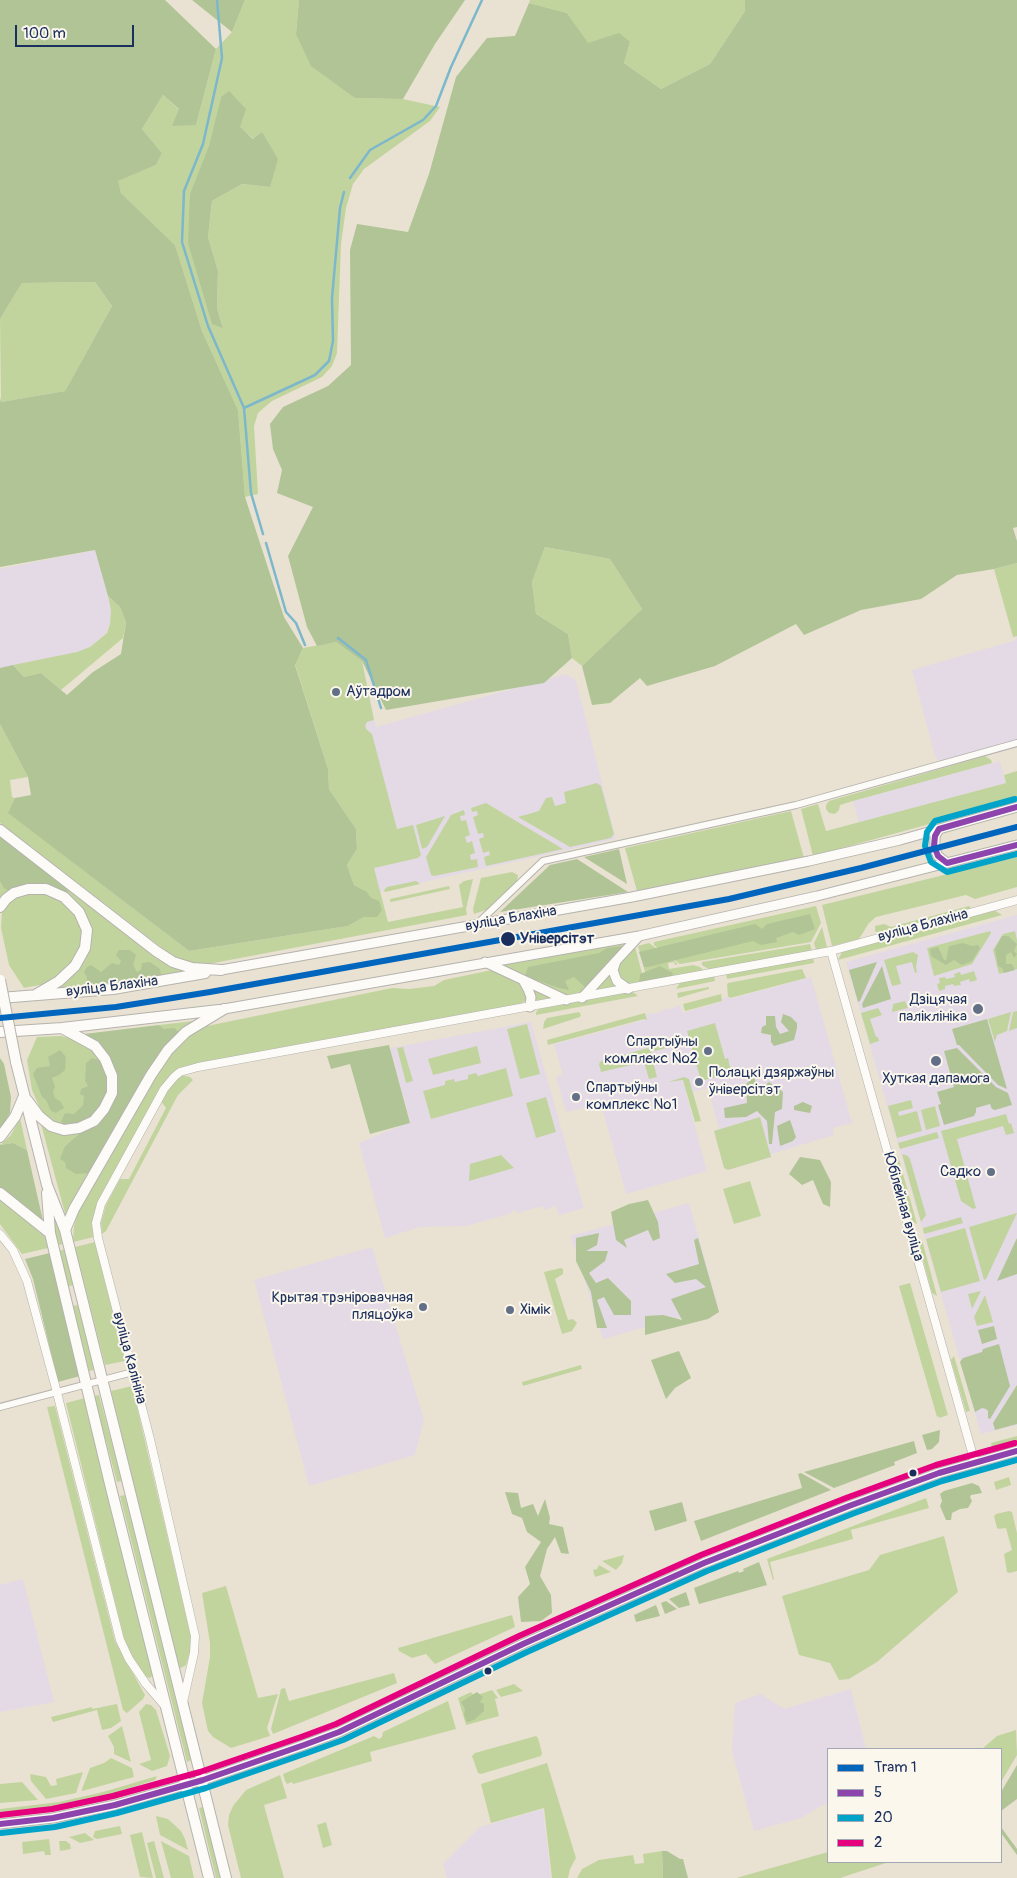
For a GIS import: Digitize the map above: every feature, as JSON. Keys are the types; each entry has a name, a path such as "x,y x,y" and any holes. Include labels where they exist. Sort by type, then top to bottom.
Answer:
{"main road":[{"name":"вуліца Блахіна","path":"0,998 113,989 632,897 809,862 1017,807"},
{"path":"939,829 935,836 934,849 947,863"},
{"path":"0,830 156,951 173,962 192,968 221,970"},
{"path":"0,1032 62,1028 224,1009 639,936 817,896 1017,845"},
{"path":"0,906 14,893 28,889 46,889 64,897 79,912 87,930 85,948 75,966 59,981 34,996"},
{"path":"582,998 639,936"},
{"path":"616,961 614,970 617,981 628,989"},
{"path":"485,962 566,1000"},
{"name":"вуліца Калініна","path":"0,980 24,1096 47,1185 65,1230 226,1878"},
{"path":"522,980 530,997 530,1007"},
{"path":"65,1230 78,1201 151,1075 168,1050 186,1032 224,1009"},
{"path":"0,1137 15,1117 24,1096 45,1121 51,1126 64,1130 79,1128 94,1121 104,1110 112,1092 112,1076 105,1059 95,1046 62,1028"},
{"name":"вуліца Калініна","path":"47,1185 50,1233 111,1488 209,1878"},
{"path":"0,1193 50,1233"},
{"path":"65,1295 80,1291"},
{"path":"0,1824 53,1818 115,1805 186,1785 304,1746 339,1732 523,1644 704,1563 848,1506 939,1473 1017,1451"},
{"path":"111,1488 128,1484"}],"street":[{"path":"477,925 543,861 796,805 1017,743"},
{"name":"вуліца Блахіна","path":"180,1072 198,1067 830,951 1017,900"},
{"name":"Юбілейная вуліца","path":"830,951 975,1462"},
{"name":"вуліца Калініна","path":"180,1072 164,1089 101,1204 96,1223 98,1238 133,1372 195,1636 192,1664 183,1705"},
{"name":"вуліца Калініна","path":"0,1234 13,1250 27,1281 120,1640 129,1659 146,1684 168,1709"},
{"path":"0,1407 133,1372"},
{"path":"173,1665 181,1672 186,1671 192,1664"}],"shaded area":[{"path":"95,550 111,610 110,624 106,633 90,647 78,652 0,668 0,569"},
{"path":"1015,636 1017,636 1017,740 943,761 938,760 935,756 912,670 1016,640"},
{"path":"303,648 362,661 376,727 566,674 576,680 616,839 375,893"},
{"path":"1000,761 1006,783 859,823 853,801"},
{"path":"1017,915 1017,1425 981,1434 846,962"},
{"name":"Полацкі дзяржаўны ўніверсітэт","path":"811,977 852,1123 833,1128 834,1135 771,1154 771,1157 728,1170 724,1168 714,1131 719,1129 708,1088 686,1093 707,1171 626,1194 601,1104 566,1112 556,1077 563,1075 554,1044 647,1020 646,1014 657,1013 667,1008 668,1010 680,1005 683,1014 722,1002 721,999 729,996 730,999"},
{"path":"531,1022 584,1208 559,1215 556,1206 544,1210 543,1206 517,1213 515,1210 512,1213 466,1226 420,1227 385,1238 359,1143 410,1122 390,1048"},
{"path":"689,1203 718,1306 603,1339 571,1236"},
{"path":"372,1247 424,1420 415,1455 309,1486 254,1280"},
{"path":"23,1579 54,1702 0,1712 0,1585"},
{"path":"851,1689 866,1748 827,1748 827,1803 801,1818 754,1831 732,1751 735,1703 761,1694 784,1709"},
{"path":"543,1809 551,1878 447,1878 443,1864 480,1827"}],"green space":[{"path":"0,0 165,0 216,49 196,125 172,126 179,109 163,95 142,129 162,153 156,165 118,181 121,193 175,245 202,331 238,410 245,497 284,617 303,648 295,665 328,769 329,789 356,829 357,849 347,865 354,885 366,891 371,898 379,901 382,910 377,917 364,917 348,926 189,951 8,813 15,798 31,795 28,777 0,724 0,668 13,665 24,677 41,673 67,695 93,672 121,654 126,622 120,607 108,596 95,550 0,567 0,397 1,402 65,391 112,306 95,282 22,283 0,319"},
{"path":"192,0 245,0 232,32"},
{"path":"245,0 299,0 296,34 355,98 403,99 440,107 430,121 364,169 353,184 346,208 341,244 337,353 332,366 322,377 272,401 258,413 254,426 258,494 245,497 238,410 202,331 175,245 121,193 117,181 156,165 162,153 142,129 163,95 196,125 216,49 232,32","holes":["221,97 239,127 254,139 262,132 270,187 242,184 212,201 208,237 218,271 217,308 223,327 188,243"]},
{"path":"299,0 465,0 435,44 403,99 355,98 311,66 296,34"},
{"path":"530,0 745,0 745,11 710,64 661,89 624,63 630,42 587,43 567,13 529,3"},
{"path":"745,0 1017,0 1017,527 1013,528 1017,541 1017,563 957,575 921,599 861,610 804,635 796,624 715,666 647,686 640,678 610,703 592,705 582,666 642,609 610,559 545,547 532,582 536,614 568,634 572,658 544,683 386,710 362,661 336,642 317,646 307,627 288,556 313,507 277,493 282,470 273,449 270,424 283,407 328,386 351,365 350,250 357,224 408,232 429,174 456,77 487,38 515,36 529,3 567,13 588,43 619,33 630,42 624,63 661,89 710,64 745,11"},
{"path":"229,91 246,109 240,127 253,139 262,132 278,159 270,187 242,184 212,201 208,237 218,271 217,308 223,328 212,324 188,243 190,194 209,146 221,97"},
{"path":"95,282 112,306 65,391 1,402 0,319 22,283"},
{"path":"545,547 610,559 642,609 582,666 572,658 568,634 536,614 532,582"},
{"path":"1017,563 1017,636 1013,637 994,569"},
{"path":"108,596 120,607 126,622 123,638 61,690 41,673 24,677 13,665 77,652 90,647 107,633 111,610"},
{"path":"336,642 362,661 374,720 367,722 365,726 372,734 397,829 413,825 421,855 418,858 374,868 388,922 463,907 459,885 464,881 473,879 466,909 467,915 198,966 175,958 0,823 0,724 28,777 10,780 12,797 15,798 9,813 189,951 348,926 364,917 377,917 366,891 354,885 347,865 357,849 356,829 329,789 328,769 295,664 303,648"},
{"path":"985,756 992,763 840,805 839,810 835,814 829,813 826,809 829,801"},
{"path":"1017,771 1017,800 813,856 801,809 818,804 826,831 1006,783 1004,775"},
{"path":"597,783 601,786 614,834 611,838 570,847 518,817 539,811 546,798 552,797 555,806 566,803 564,792"},
{"path":"486,803 563,849 486,866 484,857 490,855 489,851 483,853 479,839 484,837 483,833 478,834 473,817 478,815 477,811 472,812 471,808"},
{"path":"464,810 465,815 460,816 461,821 466,820 470,835 465,837 467,843 472,841 475,853 470,855 471,860 477,859 478,867 431,875 426,857 451,815"},
{"path":"791,811 804,858 637,891 625,848"},
{"path":"445,816 427,847 422,849 416,825"},
{"path":"0,836 170,965 185,972 113,983 58,988 79,968 91,929 66,893 12,889 0,899"},
{"path":"0,836 69,890 66,893 9,891 4,888 0,881"},
{"path":"619,849 627,884 584,857"},
{"path":"1017,857 1017,887 975,899 966,895 876,917 869,923 859,939 832,946 822,905"},
{"path":"577,859 628,892 500,912 550,865"},
{"path":"512,872 518,875 517,881 489,909 474,914 473,909 481,878"},
{"path":"416,881 420,884 385,892 384,890 387,887"},
{"path":"449,886 450,889 390,901 390,899"},
{"path":"27,893 45,893 62,900 75,914 82,931 82,946 72,964 56,978 45,984 24,988 9,965 1,928 2,911 16,896"},
{"path":"816,906 821,923 811,942 680,964 654,945 654,942"},
{"path":"969,906 972,909 881,934 875,931 875,926 884,924 891,927"},
{"path":"994,910 1002,915 838,960 842,952"},
{"path":"810,914 815,929 799,935 793,932 776,938 777,942 761,945 753,941 648,967 644,967 639,952 755,924 762,929 767,924"},
{"path":"822,927 827,947 816,950 814,943"},
{"path":"990,931 991,933 972,964 934,976 927,948"},
{"path":"1015,931 1017,940 1017,969 999,974 993,950 1003,934"},
{"path":"1002,936 1008,936 1017,944 1014,951 1017,954 1014,958 1011,952 1006,955 1006,964 1012,964 1015,970 1004,973 1002,968 998,966 995,949"},
{"path":"649,943 678,964 675,965 674,962 668,963 669,969 693,965 700,967 707,973 648,983 638,946"},
{"path":"963,943 972,946 978,945 980,948 972,961 962,965 954,960 946,965 931,956 930,949 938,947 944,960 946,960 949,946"},
{"path":"624,944 579,995 568,997 503,966 503,965"},
{"path":"810,944 812,951 710,970 702,965 702,962"},
{"path":"624,946 585,987 574,977 565,981 569,990 525,976 528,967 599,953 607,948"},
{"path":"635,947 645,984 626,984 618,974 618,967"},
{"path":"119,950 130,950 136,955 133,965 137,972 141,970 142,963 150,962 160,969 161,976 85,986 87,977 84,972 87,967 91,965 101,972 112,963 119,965 121,961 116,955"},
{"path":"913,952 918,955 917,972 915,973 912,962 896,966 901,984 892,986 884,960"},
{"path":"813,958 814,963 727,979 726,973"},
{"path":"877,962 860,1001 858,1002 849,970"},
{"path":"660,966 673,973 671,978 639,984 640,974"},
{"path":"882,966 891,999 863,1008 862,1004"},
{"path":"802,969 806,978 730,998 728,996 728,983"},
{"path":"492,970 520,982 527,997 525,1001 519,1005 180,1069 171,1075 161,1087 98,1202 92,1225 94,1237 73,1242 74,1226 78,1212 154,1077 171,1052 189,1034 207,1026 392,988 409,989 434,986 444,980"},
{"path":"974,971 977,980 970,982 969,979 960,982 961,985 945,986 945,989 939,991 937,984 940,983 939,978 945,977 946,979 955,977 954,974 960,972 961,975"},
{"path":"608,974 621,989 588,994"},
{"path":"714,975 715,981 676,989 681,981"},
{"path":"532,987 555,998 532,1001"},
{"path":"709,987 709,989 678,998 677,993"},
{"path":"632,991 638,996 536,1015 539,1009"},
{"path":"721,994 722,1001 685,1011 683,1004"},
{"path":"905,1001 908,1008 892,1012 893,1004"},
{"path":"878,1008 882,1015 870,1019 879,1041 870,1044 861,1013"},
{"path":"1017,1011 1017,1028 1009,1031 1013,1012"},
{"path":"579,1012 580,1017 543,1029 547,1018"},
{"path":"1011,1012 1007,1031 997,1035 995,1042 988,1019"},
{"path":"645,1013 647,1020 644,1019 548,1045 547,1040"},
{"path":"783,1014 791,1017 797,1023 794,1040 774,1046 771,1042 771,1035 761,1033 762,1027 766,1025 766,1016 775,1016 776,1027 780,1034 789,1031 781,1022"},
{"path":"987,1019 1007,1089 998,1085 957,1045 952,1029"},
{"path":"194,1021 180,1033 164,1029 159,1025"},
{"name":"Спартыўны комплекс №2","path":"715,1023 725,1059 728,1058 731,1071 728,1074 701,1081 687,1031"},
{"path":"527,1024 540,1074 520,1079 507,1029"},
{"path":"159,1025 164,1029 174,1028 180,1033 91,1173 76,1174 66,1168 65,1162 60,1159 65,1146 80,1133 96,1123 116,1094 97,1043 84,1034"},
{"path":"61,1036 77,1040 92,1049 102,1061 88,1086 83,1105 64,1126 52,1122 42,1113 32,1090 27,1060 37,1037"},
{"path":"677,1041 681,1044 655,1051 652,1047"},
{"path":"389,1045 410,1123 370,1134 350,1064 331,1069 327,1056"},
{"path":"477,1046 481,1063 433,1075 428,1059"},
{"path":"403,1047 413,1081 406,1083 397,1048"},
{"path":"648,1048 652,1053 657,1077 649,1079 644,1062 601,1072 599,1064 601,1061"},
{"path":"957,1048 996,1087 1008,1093 1012,1105 995,1110 992,1109 990,1104 976,1108 974,1116 944,1125 938,1105 941,1104 937,1092 954,1087 944,1051"},
{"path":"60,1050 66,1057 65,1070 52,1078 55,1087 53,1092 55,1098 61,1102 64,1108 56,1113 51,1111 46,1100 42,1097 33,1074 37,1068 50,1066 48,1057"},
{"path":"0,1058 4,1064 11,1097 10,1113 0,1130"},
{"path":"92,1058 102,1061 108,1078 109,1091 101,1107 91,1118 78,1125 64,1126 61,1121 65,1113 74,1114 83,1105 84,1096 80,1094 81,1089 88,1086 85,1081 86,1063"},
{"path":"506,1068 513,1096 431,1119 423,1091 445,1085 445,1081 454,1079 455,1082 468,1079 468,1075 476,1073 478,1076"},
{"path":"182,1075 193,1080 178,1095 106,1231 102,1234 101,1223 106,1205 120,1179 129,1179 166,1108 161,1101 176,1079"},
{"path":"684,1077 689,1079 701,1121 695,1122 683,1080 668,1082"},
{"path":"754,1077 759,1091 769,1082 783,1092 782,1109 775,1112 772,1144 769,1144 767,1121 757,1111 746,1117 725,1118 724,1108 747,1103 746,1084"},
{"path":"546,1097 556,1132 536,1138 526,1103"},
{"path":"911,1100 913,1108 898,1112 899,1116 917,1111 922,1131 897,1138 888,1106"},
{"path":"803,1102 812,1106 810,1113 794,1110 794,1106"},
{"path":"935,1106 940,1126 926,1130 921,1110"},
{"path":"1006,1114 1014,1133 1006,1135 1003,1126 957,1139 976,1208 973,1209 961,1201 941,1131"},
{"path":"760,1117 771,1157 728,1170 724,1168 714,1131"},
{"path":"20,1118 27,1150 13,1143 0,1145 11,1135"},
{"path":"790,1120 796,1137 793,1141 780,1146 777,1126"},
{"path":"41,1124 64,1135 80,1133 65,1146 91,1173 66,1217"},
{"path":"937,1132 939,1138 900,1149 898,1143"},
{"path":"13,1143 27,1150 43,1221 0,1190 0,1145"},
{"path":"902,1154 910,1159 926,1215 921,1222"},
{"path":"501,1155 514,1168 469,1181 470,1164"},
{"path":"898,1156 917,1224 912,1221 894,1160"},
{"path":"800,1157 820,1160 831,1182 830,1207 823,1204 813,1180 802,1185 789,1174"},
{"path":"750,1181 761,1216 734,1224 723,1189"},
{"path":"0,1197 45,1235 48,1248 22,1254 0,1224"},
{"path":"648,1200 658,1222 660,1238 653,1241 648,1230 624,1240 627,1248 616,1240 611,1212 629,1204"},
{"path":"53,1206 63,1244 58,1245 51,1207"},
{"path":"1017,1213 986,1279 984,1280 969,1227"},
{"path":"961,1217 963,1223 924,1234 923,1228"},
{"path":"965,1228 980,1281 941,1292 926,1239"},
{"path":"599,1233 597,1245 586,1251 608,1251 605,1261 589,1273 596,1283 608,1278 631,1301 631,1315 614,1315 604,1297 597,1300 607,1328 597,1328 591,1292 576,1261 576,1238"},
{"path":"698,1238 719,1312 708,1319 645,1335 645,1316 663,1315 682,1320 671,1299 706,1287 696,1279 675,1283 666,1274 699,1264 694,1240"},
{"path":"1017,1238 1017,1274 997,1281"},
{"path":"922,1240 937,1296 932,1293 918,1241"},
{"path":"95,1242 125,1361 105,1365 75,1247"},
{"path":"65,1249 73,1285 67,1287 59,1251"},
{"path":"50,1253 80,1376 58,1382 33,1279 25,1259"},
{"path":"563,1269 563,1274 555,1279 568,1320 573,1319 577,1323 572,1331 562,1334 544,1272"},
{"path":"910,1283 948,1415 939,1418 939,1416 937,1417 899,1286"},
{"path":"981,1291 972,1309 968,1294"},
{"path":"985,1295 993,1322 977,1326 974,1317"},
{"path":"78,1305 94,1370 89,1371 73,1306"},
{"path":"994,1326 997,1339 982,1344 978,1330"},
{"path":"999,1344 1010,1386 990,1419 986,1409 982,1408 975,1412 960,1362 963,1358"},
{"path":"679,1351 691,1378 675,1388 666,1399 651,1360"},
{"path":"954,1356 970,1411 966,1412 951,1360"},
{"path":"581,1365 582,1369 523,1386 522,1382"},
{"path":"1017,1385 1017,1424 995,1430 993,1423"},
{"path":"132,1386 191,1637 190,1652 186,1665 181,1668 178,1666 111,1391"},
{"path":"99,1395 122,1481 117,1482 94,1396"},
{"path":"85,1398 154,1674 150,1678 146,1677 132,1657 124,1639 66,1403"},
{"path":"55,1406 115,1641 145,1695 127,1713 123,1710 47,1407"},
{"path":"940,1430 939,1442 932,1449 927,1450 922,1435"},
{"path":"1017,1436 1017,1441 992,1448 991,1443"},
{"path":"914,1441 917,1453 894,1462 895,1465 834,1488 804,1472"},
{"path":"801,1473 831,1490 701,1541 694,1521 802,1488 798,1474"},
{"path":"1009,1477 1011,1485 996,1490 994,1482"},
{"path":"972,1483 979,1486 982,1493 971,1495 972,1501 968,1508 952,1513 951,1520 946,1520 940,1506 942,1501 940,1494 944,1491"},
{"path":"505,1492 518,1493 521,1508 533,1504 538,1516 545,1499 550,1518 549,1524 563,1527 569,1554 561,1553 555,1537 547,1549 540,1576 551,1595 552,1613 541,1621 521,1622 518,1597 530,1584 525,1567 541,1542 527,1532 522,1518 512,1514"},
{"path":"125,1495 191,1760 187,1762 120,1496"},
{"path":"926,1498 929,1508 851,1530 853,1539 770,1562 773,1580 767,1559"},
{"path":"682,1502 687,1521 655,1531 649,1511"},
{"path":"1009,1511 1012,1512 1017,1533 1017,1571 1010,1573 1007,1572 1004,1554 1012,1550 1006,1528 997,1528 994,1516"},
{"path":"944,1536 958,1592 877,1662 849,1679 839,1680 830,1663 799,1655 782,1596 869,1570 880,1555"},
{"path":"624,1555 622,1563 616,1570 602,1561"},
{"path":"759,1562 767,1585 699,1604 694,1588 738,1571 739,1573 744,1571 743,1569"},
{"path":"599,1565 611,1572 595,1577 593,1570 597,1569"},
{"path":"226,1586 258,1698 278,1694 267,1728 270,1736 231,1748 213,1737 208,1731 202,1703 210,1657 210,1643 202,1593"},
{"path":"686,1592 690,1605 679,1608 669,1599"},
{"path":"666,1601 677,1609 665,1614 661,1603"},
{"path":"656,1605 660,1616 636,1622 634,1615"},
{"path":"512,1615 515,1627 435,1664 426,1654 412,1658 399,1651 398,1648"},
{"path":"394,1673 397,1683 273,1734 271,1729 281,1689 285,1688 289,1701"},
{"path":"514,1684 523,1691 501,1697 496,1690"},
{"path":"492,1690 498,1698 495,1699 499,1716 466,1725 458,1698 471,1692 474,1696"},
{"path":"477,1692 483,1697 480,1702 484,1704 484,1711 474,1720 467,1722 464,1715 465,1709 461,1702"},
{"path":"448,1701 456,1729 370,1752 372,1761 293,1784 292,1782 287,1784 285,1781 283,1774 374,1736 379,1739 382,1737 383,1732"},
{"path":"117,1704 121,1721 111,1728 102,1730 97,1710 53,1722 51,1717 92,1707 92,1709"},
{"path":"146,1704 151,1705 156,1710 170,1756 167,1766 152,1771 139,1764 151,1760 139,1712"},
{"path":"122,1726 131,1762 114,1754 114,1747 108,1736"},
{"path":"1016,1730 1017,1755 1002,1780 1002,1748 983,1748 997,1736"},
{"path":"536,1736 542,1753 541,1756 481,1774 478,1773 472,1756 475,1753"},
{"path":"111,1758 132,1768 134,1777 82,1791 90,1768 104,1763"},
{"path":"547,1763 576,1858 568,1878 552,1878 544,1808 491,1823 481,1784"},
{"path":"1017,1765 1017,1799 1002,1810 1002,1790"},
{"path":"83,1772 76,1793 46,1799 31,1781 30,1774 46,1777 51,1786 57,1785 56,1779"},
{"path":"280,1775 287,1798 264,1805 284,1878 241,1878 228,1825 229,1815 233,1806 246,1790"},
{"path":"157,1776 155,1780 112,1796 50,1811 0,1817 0,1809 59,1802 103,1792"},
{"path":"22,1782 38,1800 0,1803 0,1784"},
{"path":"203,1807 221,1878 216,1878 199,1808"},
{"path":"156,1816 168,1819 181,1831 188,1850 160,1835"},
{"path":"326,1822 332,1845 323,1848 317,1825"},
{"path":"120,1826 122,1834 97,1839 93,1837 95,1831"},
{"path":"1002,1828 1017,1849 1017,1855 1002,1834"},
{"path":"142,1832 153,1878 140,1877 130,1835"},
{"path":"85,1833 94,1840 80,1843 69,1837"},
{"path":"49,1839 51,1855 45,1855 44,1851 23,1854 22,1842"},
{"path":"59,1841 66,1841 70,1844 71,1849 60,1851"},
{"path":"154,1841 164,1878 156,1878 147,1843"},
{"path":"161,1841 189,1856 194,1878 171,1878"},
{"path":"662,1851 663,1878 577,1878 582,1869 599,1860 633,1855 635,1864 644,1863 643,1854"},
{"path":"662,1851 667,1851 683,1859 688,1878 663,1878"},
{"path":"827,1852 827,1863 886,1863 840,1878 736,1878"}],"waterway":[{"path":"217,0 222,58 203,144 184,191 182,242 208,326 244,408 251,493 263,534"},
{"path":"350,178 370,150 423,120 436,106 451,67 482,0"},
{"path":"244,408 315,375 329,361 333,341 332,298 340,208 344,192"},
{"path":"266,543 286,612 296,623 305,645"},
{"path":"338,638 366,660 381,708"}],"tram line":[{"name":"1","path":"0,1018 116,1007 210,992 729,899 861,868 1017,827"}],"transit line":[{"name":"20","path":"1015,799 935,821 927,832 925,846 931,862 947,872 1017,854"},
{"name":"5","path":"1017,807 939,829 935,836 934,846 938,856 947,863 1017,845"},
{"name":"2","path":"0,1815 52,1809 113,1796 200,1772 301,1737 336,1724 519,1636 701,1555 936,1465 1015,1443"},
{"name":"5","path":"0,1824 53,1818 115,1805 203,1780 304,1745 339,1732 523,1644 704,1563 939,1473 1017,1451"},
{"name":"20","path":"1,1833 55,1827 117,1813 206,1788 343,1740 527,1652 707,1571 942,1481 1017,1460"}],"place":[{"name":"Аўтадром","path":"336,692"},
{"name":"Універсітэт","path":"508,939"},
{"name":"Дзіцячая паліклініка","path":"978,1009"},
{"name":"Спартыўны комплекс №2","path":"708,1051"},
{"name":"Хуткая дапамога","path":"936,1061"},
{"name":"Полацкі дзяржаўны ўніверсітэт","path":"699,1082"},
{"name":"Спартыўны комплекс №1","path":"576,1097"},
{"name":"Садко","path":"991,1172"},
{"name":"Крытая трэніровачная пляцоўка","path":"423,1307"},
{"name":"Хімік","path":"510,1310"}]}
